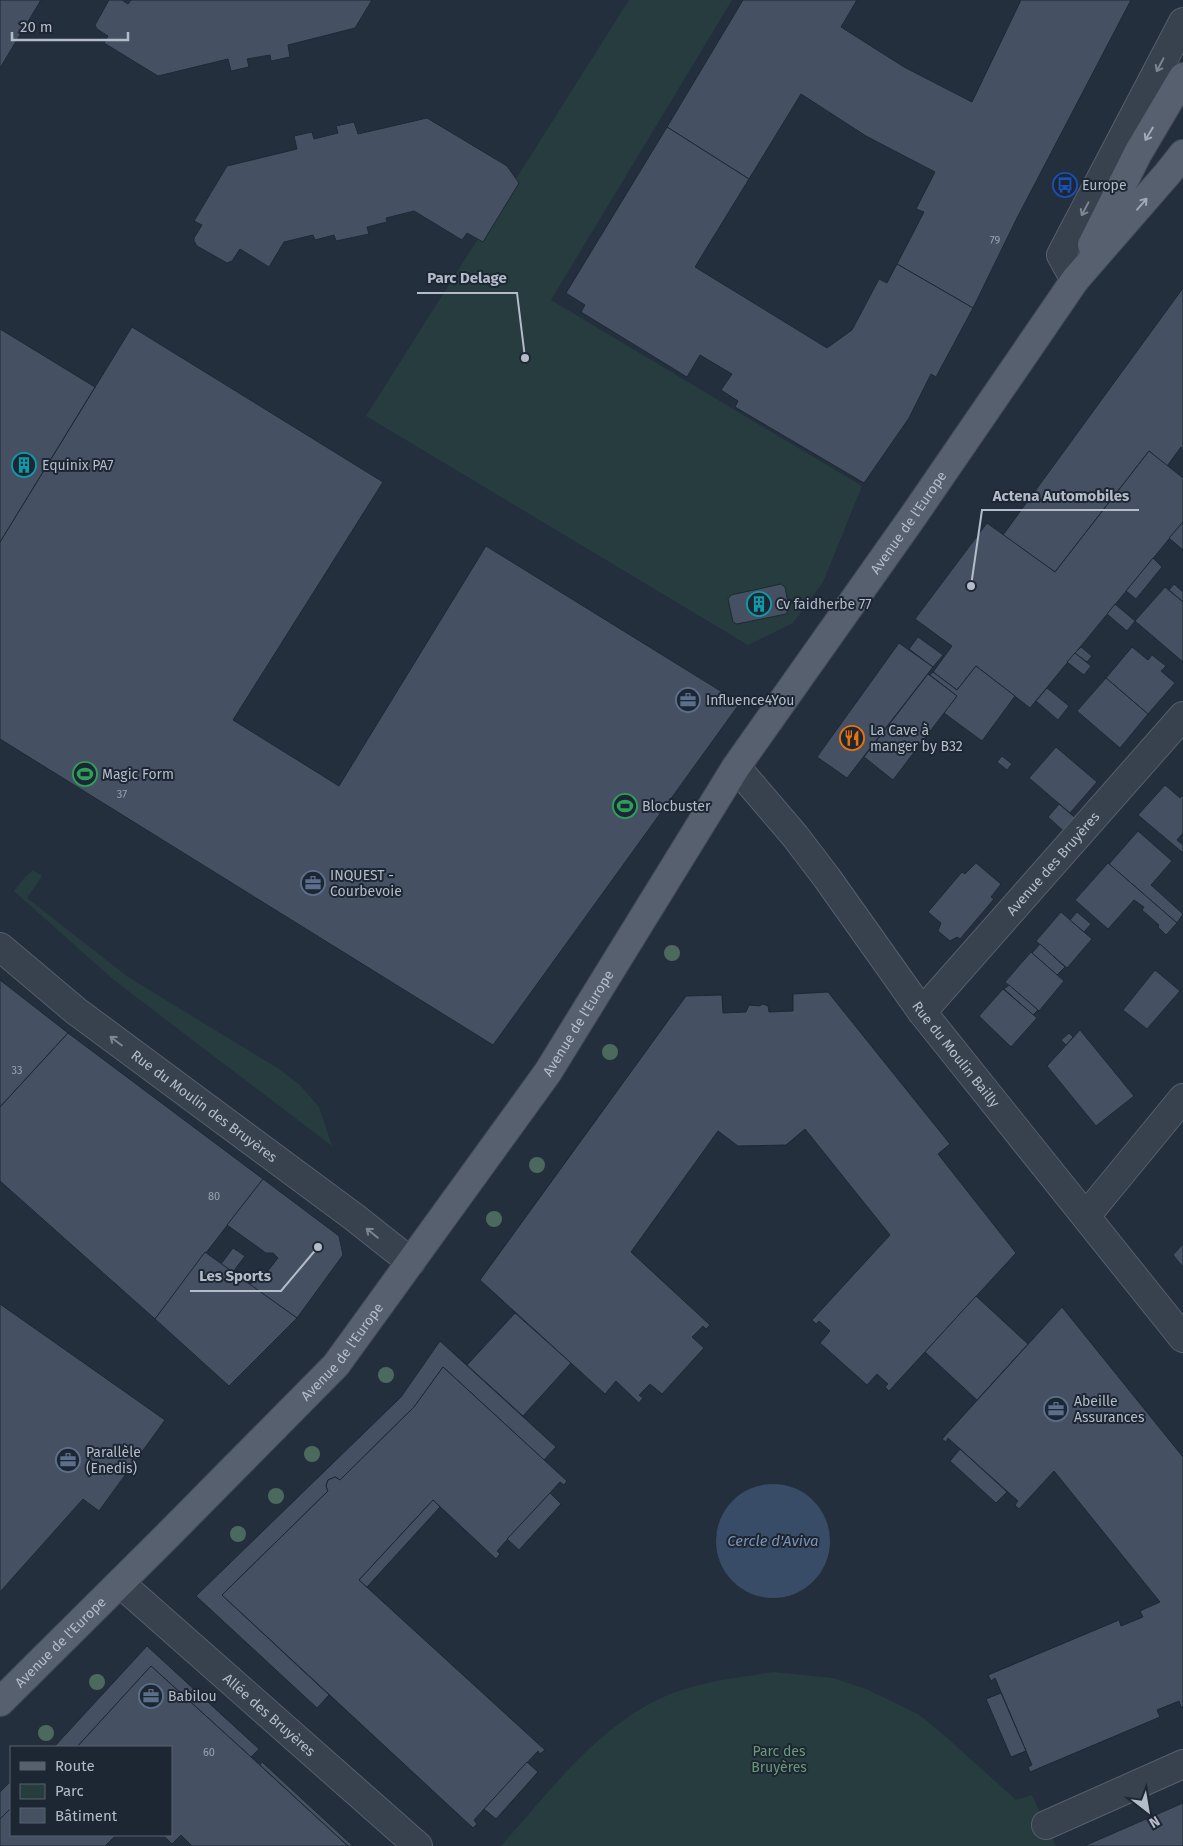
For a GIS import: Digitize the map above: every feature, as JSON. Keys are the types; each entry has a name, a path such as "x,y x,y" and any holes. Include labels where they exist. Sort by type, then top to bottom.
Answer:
{"main road":[{"path":"1075,280 1138,153 1183,78"},
{"path":"1075,280 1183,154"},
{"name":"Avenue de l'Europe","path":"0,1702 336,1365 548,1072 736,767 914,515 1075,280"}],"street":[{"path":"1075,280 1061,255 1183,22"},
{"name":"Avenue des Bruyères","path":"922,1012 1183,716"},
{"name":"Rue du Moulin Bailly","path":"736,767 827,878 922,1012 1183,1338"},
{"name":"Rue du Moulin des Bruyères","path":"0,947 76,1011 354,1217 411,1262"},
{"path":"1086,1216 1183,1098"},
{"name":"Allée des Bruyères","path":"120,1583 418,1846"},
{"path":"1046,1825 1183,1764"}],"green space":[{"path":"629,0 732,0 551,300 862,486 823,582 793,623 748,645 366,416"},
{"path":"33,870 42,876 27,898 128,977 279,1069 300,1085 319,1107 332,1146 115,981 14,891"},
{"name":"Parc des Bruyères","path":"774,1672 833,1678 866,1689 918,1714 1016,1800 1032,1795 1056,1846 501,1846 558,1780 579,1759 600,1739 647,1705 673,1693 698,1685"}],"water":[{"name":"Cercle d'Aviva","path":"773,1484 795,1488 813,1501 826,1519 830,1541 826,1563 813,1581 795,1594 773,1598 751,1594 733,1581 720,1563 716,1541 720,1519 733,1501 751,1488"}],"building":[{"path":"0,0 41,0 0,68"},
{"path":"109,0 122,0 128,4 131,0 372,0 355,28 288,45 290,57 271,61 270,55 247,59 249,67 231,71 228,59 158,76 104,43 108,36 97,29 95,25"},
{"path":"743,0 857,0 841,27 904,67 972,102 1021,0 1131,0 1017,218 973,308 897,264 924,212 916,209 935,172 866,136 801,94 749,179 667,127"},
{"path":"427,118 507,166 519,183 483,242 467,233 462,240 414,211 386,218 387,222 367,227 369,234 336,241 334,235 315,240 313,235 284,242 269,267 240,249 232,261 227,263 197,246 194,241 202,225 194,221 227,166 297,149 294,136 312,132 314,139 338,133 336,126 354,122 358,134"},
{"path":"667,127 749,179 695,267 827,348 852,330 879,279 887,283 897,264 973,308 936,377 931,374 909,418 864,483 735,407 738,401 721,390 732,374 700,355 687,377 581,312 585,305 566,293"},
{"path":"1183,288 1183,451 1181,447 1167,466 1149,451 1055,572 1003,535"},
{"path":"132,327 383,482 233,720 339,786 486,546 740,703 493,1045 0,739 0,542"},
{"name":"Equinix PA7","path":"0,329 95,387 0,542"},
{"path":"1149,451 1183,478 1183,522 1030,708 976,666 957,690 933,672 952,646 915,619 987,523 1055,572"},
{"path":"1183,522 1183,550 1169,538"},
{"path":"1153,558 1162,567 1136,599 1126,591"},
{"name":"Cv faidherbe 77","path":"781,584 785,587 789,608 786,614 737,624 733,622 728,599 731,595"},
{"path":"1174,584 1183,592 1183,602 1169,590"},
{"path":"1165,587 1183,602 1183,662 1135,621"},
{"path":"1115,604 1135,621 1127,631 1107,614"},
{"path":"918,637 943,655 933,667 909,649"},
{"path":"899,643 933,667 847,778 817,757"},
{"path":"1081,647 1092,656 1087,662 1075,653"},
{"path":"1132,647 1148,660 1152,655 1166,666 1161,671 1175,683 1148,714 1106,678"},
{"path":"1075,653 1091,666 1084,675 1067,662"},
{"path":"976,666 1015,696 982,741 944,713 957,696 930,675 933,672 957,690"},
{"path":"928,674 957,696 893,780 864,757"},
{"path":"1106,678 1148,714 1120,748 1077,711"},
{"path":"1047,688 1069,706 1058,720 1036,701"},
{"path":"1056,747 1097,782 1070,813 1029,778"},
{"path":"1002,756 1012,764 1007,770 997,762"},
{"path":"1165,785 1180,798 1183,795 1183,833 1177,840 1183,845 1183,853 1138,815"},
{"path":"1059,804 1080,822 1068,835 1048,817"},
{"path":"1138,831 1172,861 1151,885 1183,914 1177,923 1109,864"},
{"path":"976,863 1001,884 991,897 994,899 960,939 957,937 950,941 938,931 941,923 928,912 962,872 965,874"},
{"path":"1108,863 1177,923 1166,935 1158,927 1159,925 1142,910 1144,907 1134,900 1108,929 1075,900"},
{"path":"1061,912 1092,939 1067,968 1036,941"},
{"path":"1077,912 1091,924 1084,932 1070,920"},
{"path":"1040,944 1065,967 1057,975 1032,953"},
{"path":"1031,952 1064,981 1039,1011 1005,982"},
{"path":"1155,970 1180,991 1147,1029 1123,1010"},
{"path":"0,980 68,1033 0,1107"},
{"path":"1009,985 1038,1010 1033,1015 1004,989"},
{"path":"1003,989 1037,1018 1011,1047 979,1016"},
{"name":"Abeille Assurances","path":"828,992 950,1144 938,1154 1016,1253 976,1296 1028,1344 1062,1307 1183,1457 1183,1707 1181,1707 1179,1701 1157,1710 1160,1717 1030,1772 1028,1767 1032,1765 1026,1751 1011,1757 986,1699 1001,1693 995,1678 991,1681 988,1675 1119,1620 1121,1626 1143,1617 1140,1611 1160,1602 1054,1471 1019,1509 1015,1505 1018,1501 1007,1492 996,1503 950,1461 960,1449 948,1438 946,1442 942,1439 977,1400 925,1352 889,1391 885,1387 888,1384 877,1374 867,1385 820,1343 830,1331 819,1321 816,1324 812,1320 890,1235 805,1129 786,1145 738,1146 718,1131 631,1252 710,1325 706,1329 703,1326 692,1337 704,1348 662,1394 650,1384 639,1395 643,1398 639,1403 616,1381 605,1394 571,1363 523,1416 556,1447 544,1460 567,1481 564,1485 560,1482 550,1493 561,1504 519,1550 507,1539 497,1551 500,1554 496,1559 440,1507 367,1587 545,1750 540,1754 538,1751 527,1762 538,1772 496,1819 484,1809 474,1820 477,1824 473,1828 329,1695 317,1708 196,1596 401,1397 440,1341 467,1365 515,1313 480,1280 686,996 722,995 723,1013 746,1012 749,1005 759,1006 763,1004 768,1006 769,1012 793,1011 793,994"},
{"path":"828,992 950,1144 938,1154 1016,1253 889,1391 885,1387 888,1384 877,1374 867,1385 820,1343 830,1331 819,1321 816,1324 812,1320 890,1235 805,1129 786,1145 738,1146 718,1131 631,1252 710,1325 706,1329 703,1326 692,1337 704,1348 662,1394 650,1384 639,1395 643,1398 639,1403 616,1381 605,1394 480,1280 686,996 722,995 723,1013 746,1012 749,1005 759,1006 763,1004 768,1006 769,1012 793,1011 793,994"},
{"path":"1080,1030 1134,1096 1096,1126 1047,1066"},
{"path":"68,1033 263,1179 155,1319 0,1181 0,1107"},
{"path":"1069,1033 1073,1037 1066,1045 1061,1040"},
{"path":"263,1179 339,1236 343,1255 297,1318 250,1285 261,1268 267,1272 278,1258 273,1253 266,1253 227,1225"},
{"path":"1183,1244 1183,1267 1173,1255"},
{"path":"233,1248 245,1256 233,1272 221,1264"},
{"path":"205,1252 297,1318 229,1386 155,1319"},
{"path":"976,1296 1028,1344 977,1400 925,1352"},
{"name":"Parallèle (Enedis)","path":"0,1304 165,1420 99,1511 83,1499 0,1592"},
{"path":"1062,1307 1183,1457 1183,1707 1181,1707 1179,1701 1157,1710 1160,1717 1030,1772 1028,1767 1032,1765 995,1678 991,1681 988,1675 1119,1620 1121,1626 1143,1617 1140,1611 1160,1602 1054,1471 1019,1509 1015,1505 1018,1501 948,1438 946,1442 942,1439"},
{"path":"515,1313 571,1363 523,1416 467,1365"},
{"path":"440,1341 556,1447 544,1460 443,1367 414,1407 340,1480 335,1477 328,1480 326,1486 328,1491 222,1595 329,1695 317,1708 196,1596 401,1397"},
{"path":"443,1367 567,1481 564,1485 560,1482 497,1551 500,1554 496,1559 433,1500 359,1580 545,1750 540,1754 538,1751 484,1809 474,1820 477,1824 473,1828 222,1595 328,1491 326,1486 328,1480 335,1477 340,1480 414,1407"},
{"path":"960,1449 1007,1492 996,1503 950,1461"},
{"path":"550,1493 561,1504 519,1550 507,1539"},
{"path":"433,1500 440,1507 367,1587 359,1580"},
{"name":"Babilou","path":"147,1646 259,1749 251,1757 348,1846 192,1846 181,1835 172,1844 164,1836 172,1836 172,1746 55,1746"},
{"path":"147,1646 259,1749 251,1757 151,1666 78,1746 55,1746"},
{"name":"Babilou","path":"151,1666 348,1846 192,1846 181,1835 172,1844 164,1836 172,1836 172,1746 78,1746"},
{"path":"1001,1693 1026,1751 1011,1757 986,1699"},
{"path":"262,1762 353,1846 348,1846 260,1765"},
{"path":"527,1762 538,1772 496,1819 484,1809"},
{"path":"10,1782 10,1836 115,1836 105,1846 0,1846 0,1792"},
{"path":"10,1782 10,1809 0,1819 0,1792"},
{"path":"1183,1803 1183,1846 1084,1846"},
{"path":"10,1809 10,1836 115,1836 105,1846 0,1846 0,1819"}],"place":[{"name":"Europe","path":"1065,185"},
{"name":"Parc Delage","path":"525,358"},
{"name":"Equinix PA7","path":"24,465"},
{"name":"Actena Automobiles","path":"971,586"},
{"name":"Cv faidherbe 77","path":"759,604"},
{"name":"Influence4You","path":"688,700"},
{"name":"La Cave à manger by B32","path":"852,738"},
{"name":"Magic Form","path":"85,774"},
{"name":"Blocbuster","path":"625,806"},
{"name":"INQUEST - Courbevoie","path":"313,883"},
{"name":"Les Sports","path":"318,1247"},
{"name":"Abeille Assurances","path":"1056,1409"},
{"name":"Parallèle (Enedis)","path":"68,1460"},
{"name":"Babilou","path":"151,1696"}]}
